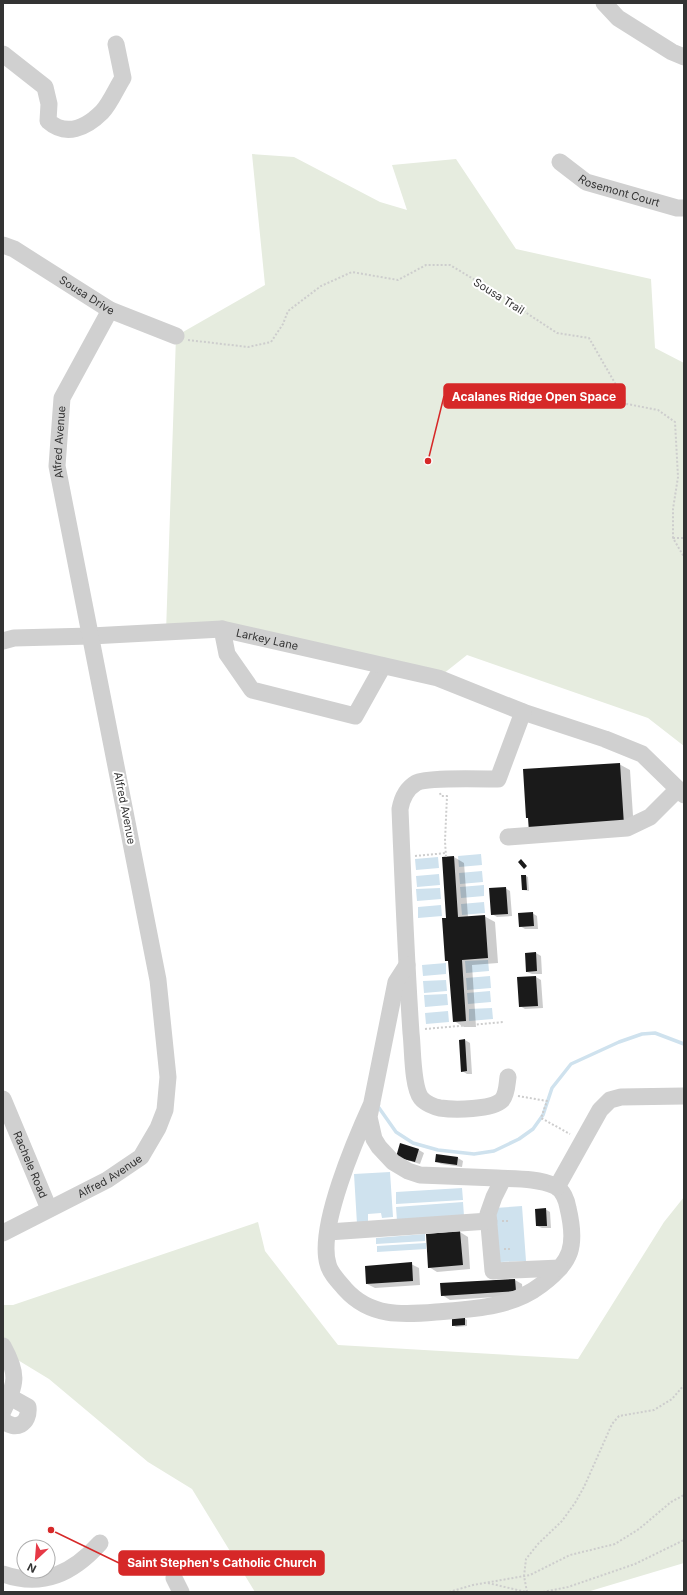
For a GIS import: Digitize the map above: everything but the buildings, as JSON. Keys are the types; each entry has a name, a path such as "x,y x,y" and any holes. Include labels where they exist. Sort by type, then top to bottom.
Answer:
{"street":[{"path":"604,3 618,18 672,52 684,57"},
{"path":"3,54 45,87 48,104 48,121 56,128 69,131 86,125 103,111 123,78 116,44"},
{"name":"Rosemont Court","path":"560,162 586,182 677,208 684,208"},
{"name":"Sousa Drive","path":"3,245 14,249 110,310 176,336"},
{"name":"Alfred Avenue","path":"3,1233 108,1180 141,1157 158,1128 165,1110 168,1077 158,980 57,466 62,398 110,310"},
{"path":"222,629 227,654 252,690 355,716 383,666"},
{"name":"Larkey Lane","path":"3,640 14,638 91,636 222,629 438,678 523,712 605,738 642,754 681,792"},
{"path":"508,1077 507,1088 502,1099 494,1105 484,1108 439,1108 429,1104 421,1098 415,1080 411,1031 400,809 402,797 417,782 436,780 498,779 523,712"},
{"path":"508,837 628,828 650,817 681,792"},
{"path":"372,1103 334,1199 326,1245 328,1264 338,1282 352,1297 370,1308 392,1314 415,1314 483,1308 520,1299 540,1286 560,1268 572,1247 573,1229 566,1199 557,1187 532,1180 420,1175 408,1171 393,1162 379,1147 374,1139 369,1117 372,1103 396,982 407,965"},
{"path":"557,1187 600,1110 610,1100 621,1098 684,1096"},
{"name":"Rachele Road","path":"3,1099 49,1209"},
{"path":"503,1179 488,1214 493,1271 560,1268"},
{"path":"328,1232 489,1222"},
{"path":"3,1346 12,1362 15,1376 13,1389 6,1404 28,1407 29,1413 21,1426 13,1426 7,1424 3,1420"},
{"path":"3,1574 28,1579 51,1578 75,1567 89,1556 100,1543"}],"path":[{"name":"Sousa Trail","path":"176,336 180,340 248,347 271,342 283,324 288,310 321,286 352,272 398,280 426,265 450,265 517,305 557,333 589,338 627,404 658,410 675,422 678,477 673,509 673,538"},
{"path":"673,538 684,538"},
{"path":"673,538 684,557"},
{"path":"436,780 441,796 447,796 446,857"},
{"path":"402,857 446,853"},
{"path":"411,1031 504,1022"},
{"path":"504,1094 547,1101 541,1118 584,1141"},
{"path":"487,1582 503,1588 526,1592 524,1576 526,1559 538,1544 562,1521 575,1502 584,1487 612,1424 620,1416 654,1410 672,1399 684,1385"},
{"path":"448,1592 487,1582 524,1576 551,1566 570,1555 614,1544 639,1529 671,1502 684,1495"},
{"path":"543,1592 568,1587 635,1564 684,1540"}],"shaded area":[{"path":"252,154 294,157 380,202 407,210 392,165 456,159 516,249 651,279 655,348 684,363 684,746 648,718 467,655 438,678 222,629 166,632 176,336 265,285"},
{"path":"684,1197 684,1563 587,1592 255,1592 192,1489 148,1462 49,1379 3,1351 3,1305 13,1305 258,1222 265,1251 338,1345 578,1359 664,1222"}],"water":[{"path":"481,854 482,865 459,867 458,856"},
{"path":"438,857 439,868 416,870 415,859"},
{"path":"482,871 483,882 460,884 459,873"},
{"path":"439,874 440,885 417,887 416,876"},
{"path":"484,885 484,896 461,898 460,887"},
{"path":"440,888 441,899 417,901 416,889"},
{"path":"484,902 485,913 462,915 461,904"},
{"path":"441,905 442,916 418,918 418,907"},
{"path":"488,960 489,971 466,973 465,961"},
{"path":"446,963 446,974 423,976 422,965"},
{"path":"490,976 491,988 467,990 466,978"},
{"path":"446,980 447,991 424,993 423,981"},
{"path":"490,991 491,1002 468,1004 467,993"},
{"path":"447,994 448,1005 425,1007 424,995"},
{"path":"492,1008 493,1019 469,1021 469,1009"},
{"path":"448,1011 449,1022 426,1024 425,1013"},
{"path":"390,1172 393,1217 382,1218 381,1213 368,1214 368,1223 357,1224 354,1174"},
{"path":"462,1188 463,1200 396,1204 396,1192"},
{"path":"463,1202 464,1216 397,1221 396,1207"},
{"path":"522,1206 526,1261 500,1262 495,1208"},
{"path":"425,1234 425,1241 376,1244 376,1238"},
{"path":"426,1243 426,1249 377,1252 377,1246"}],"waterway":[{"path":"377,1105 396,1132 413,1143 438,1150 474,1154 494,1151 519,1139 533,1129 543,1115 552,1088 571,1064 619,1042 642,1034 655,1033 684,1044"}],"place":[{"name":"Acalanes Ridge Open Space","path":"428,461"},
{"name":"Saint Stephen's Catholic Church","path":"51,1530"}]}
